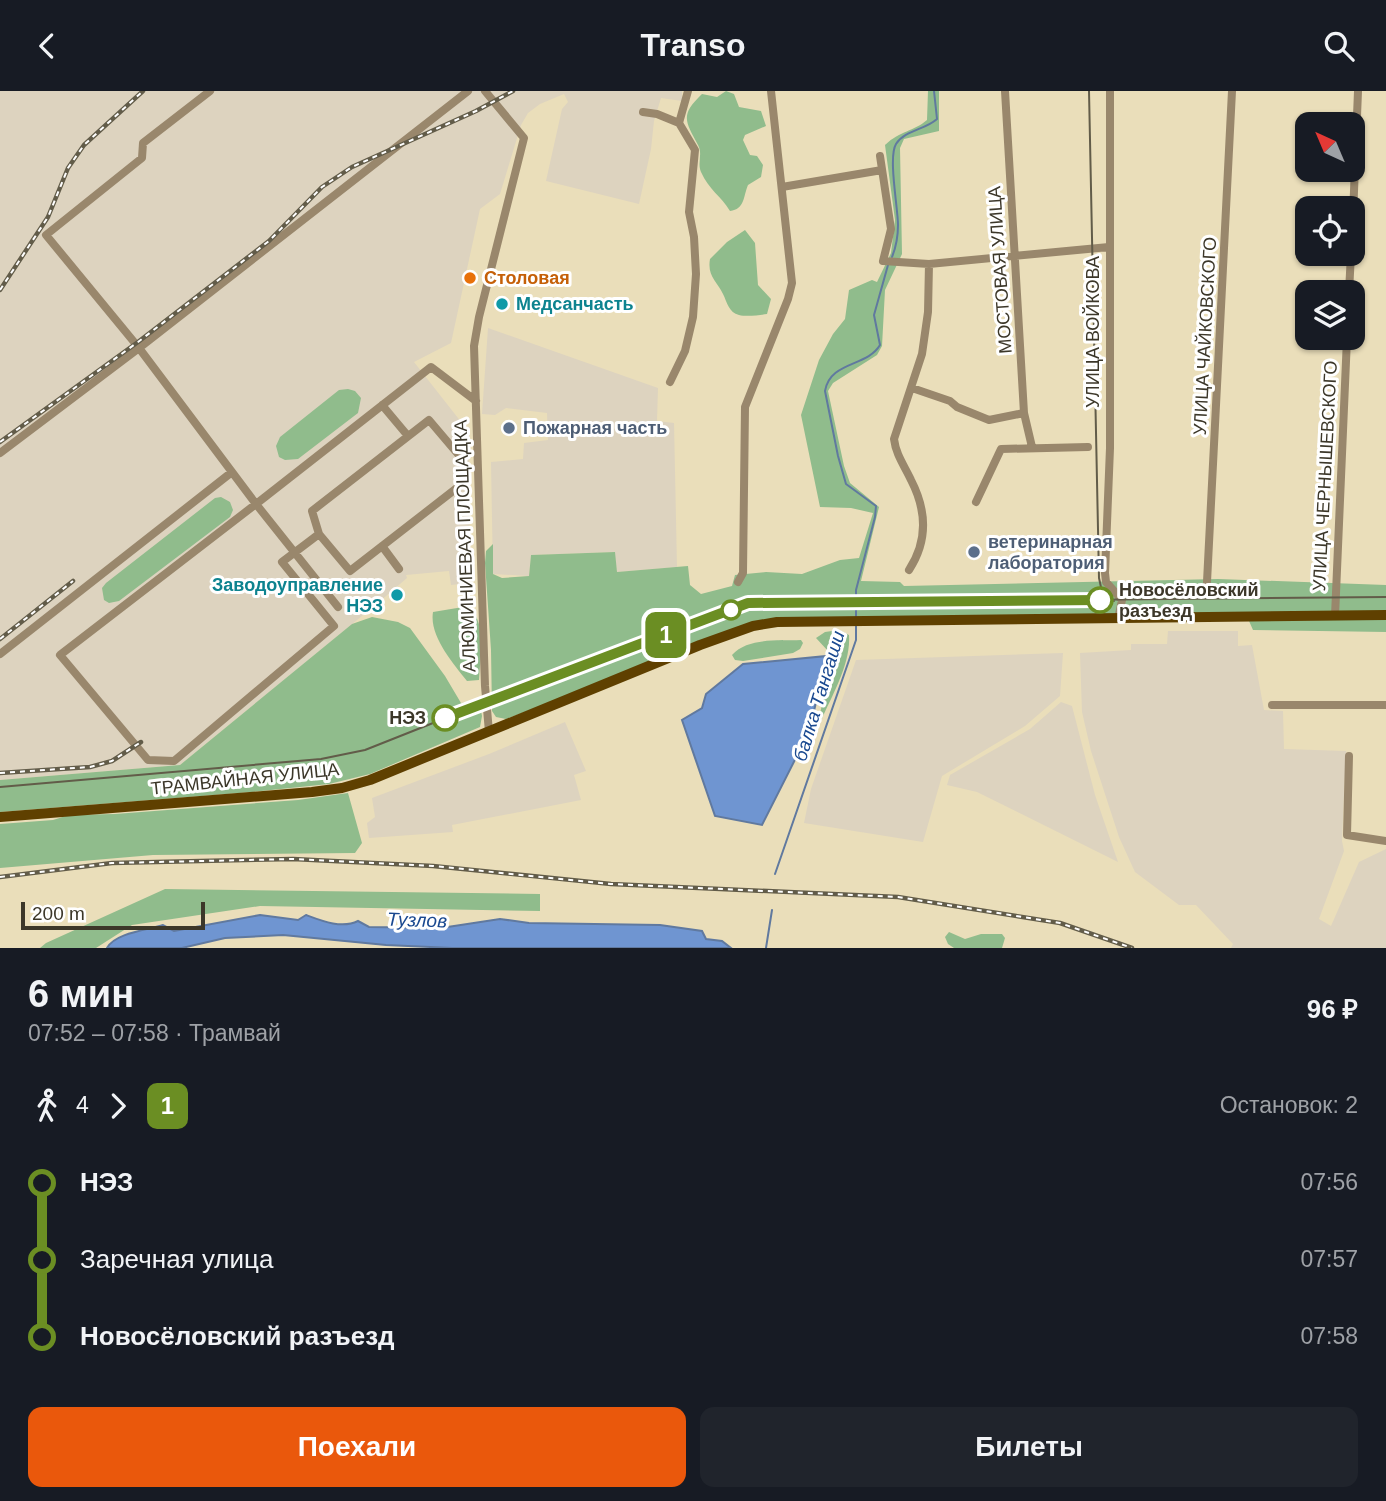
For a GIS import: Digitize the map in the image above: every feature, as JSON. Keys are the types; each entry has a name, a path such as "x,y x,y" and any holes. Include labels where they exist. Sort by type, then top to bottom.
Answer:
{"main road":[{"name":"ТРАМВАЙНАЯ УЛИЦА","path":"0,817 284,795 342,788 370,781 701,645 753,626 777,622 1386,615"}],"street":[{"path":"210,91 143,143 142,158 46,235 139,348 256,504 338,607"},
{"path":"0,453 468,91"},
{"name":"АЛЮМИНИЕВАЯ ПЛОЩАДКА","path":"485,91 524,138 478,317 474,346 485,686 489,732"},
{"path":"679,123 688,91"},
{"path":"738,582 743,573 745,407 792,283 771,91"},
{"name":"МОСТОВАЯ УЛИЦА","path":"1005,91 1024,412 1032,447"},
{"name":"УЛИЦА ВОЙКОВА","path":"1110,91 1110,448 1105,573 1106,582 1122,600 1118,619"},
{"name":"УЛИЦА ЧАЙКОВСКОГО","path":"1207,582 1232,91"},
{"path":"1354,196 1358,91"},
{"path":"643,112 657,114 679,123 695,150 689,212 694,237 696,274 693,317 685,351 670,382"},
{"path":"880,156 891,229 884,261 929,264 1108,247"},
{"path":"782,187 883,170"},
{"path":"909,570 919,555 924,533 923,515 912,482 896,453 894,439 922,354 928,312 929,264"},
{"name":"УЛИЦА ЧЕРНЫШЕВСКОГО","path":"1335,616 1346,350"},
{"path":"319,534 282,562 334,626 174,761 149,759 60,655 431,367 476,401"},
{"path":"912,388 950,401 957,407 989,420 1024,412"},
{"path":"382,405 408,436"},
{"path":"429,419 463,460 461,484 350,571 319,534 312,511 408,436 429,419"},
{"path":"976,502 1001,449 1088,447"},
{"path":"0,654 232,472"},
{"path":"382,546 399,569"},
{"path":"1272,705 1386,705"},
{"path":"1349,756 1347,835 1386,841"}],"shaded area":[{"path":"0,91 682,91 682,101 661,98 654,121 639,204 546,181 562,109 568,102 564,94 540,104 528,113 521,125 500,194 480,209 451,343 414,362 469,432 470,583 451,585 449,571 406,575 407,578 379,602 180,765 0,780"},
{"path":"488,328 658,388 657,421 674,423 677,567 617,572 614,552 531,555 529,576 493,574 491,462 523,459 524,443 548,440 547,413 506,408 495,415 482,414"},
{"path":"1168,631 1238,631 1238,646 1252,645 1264,710 1283,711 1284,749 1346,751 1342,841 1344,851 1319,919 1331,926 1359,862 1386,849 1386,948 1231,948 1233,944 1196,905 1179,905 1135,872 1119,837 1091,751 1082,712 1080,653 1131,650 1131,644 1167,644"},
{"path":"1063,653 1060,696 1025,726 942,776 923,842 804,823 811,789 856,660"},
{"path":"1061,702 1072,706 1095,795 1118,862 977,792 947,785 950,775 1030,729"},
{"path":"565,722 586,771 574,775 581,800 452,825 453,832 369,838 367,823 375,817 372,798"}],"green space":[{"path":"726,91 734,94 739,107 761,111 766,126 745,135 743,140 750,155 757,156 763,165 761,177 748,185 741,205 730,211 701,172 699,148 687,118 690,107 702,94 717,97"},
{"path":"928,91 939,91 939,131 904,139 900,148 902,254 885,290 882,346 877,355 833,383 828,391 850,483 879,507 861,581 900,582 904,586 1218,579 1386,585 1386,612 770,620 506,719 496,717 492,711 485,563 486,551 493,544 493,574 502,578 529,576 531,555 615,552 617,572 688,566 690,585 701,594 732,586 735,575 766,572 802,574 840,560 859,558 873,513 851,508 820,507 801,415 819,360 833,334 845,319 849,290 872,280 877,282 891,253 895,220 885,145 896,136 927,120"},
{"path":"745,230 755,243 758,285 771,299 767,314 746,316 733,312 710,270 710,259 727,242"},
{"path":"339,390 355,391 361,398 358,413 298,459 285,460 279,457 276,446 280,437"},
{"path":"221,497 230,502 233,510 230,517 119,601 109,603 104,600 102,588 106,583 215,498"},
{"path":"469,606 478,622 481,651 479,680 467,681 438,640 433,612"},
{"path":"372,617 398,622 410,628 461,703 479,701 482,716 480,727 370,774 329,784 0,812 0,780 180,765 352,624"},
{"path":"1386,619 1386,632 1253,630 1249,621"},
{"path":"839,630 849,635 847,657 821,721 820,714 830,666 828,651 816,638 825,632"},
{"path":"801,640 803,643 800,649 793,653 743,661 735,660 732,655 746,645 755,643"},
{"path":"348,793 362,843 355,853 153,855 0,868 0,824 53,820 69,815 298,800"},
{"path":"165,889 540,894 540,911 260,906 132,925 96,948 40,948"},
{"path":"949,932 965,939 981,934 1002,934 1005,938 1002,948 954,948 948,944 945,937"}],"water":[{"path":"827,656 809,732 762,825 715,816 682,720 702,708 706,694 743,664"},
{"path":"260,915 298,920 306,915 339,924 358,921 369,927 441,928 500,919 529,923 660,925 702,931 706,939 722,941 731,948 452,948 283,935 225,938 182,948 107,948 124,935 163,925 174,931"}],"waterway":[{"name":"балка Тангаши","path":"892,257 898,225 894,151 900,139 937,119 934,91"},
{"name":"балка Тангаши","path":"856,617 856,590 876,506 846,484 825,391 834,374 867,357 880,345 874,315 888,265"},
{"name":"балка Тангаши","path":"775,874 856,640 856,626"},
{"path":"766,948 772,910"}],"tram line":[{"path":"1089,91 1099,578 1102,592 1114,601"},
{"path":"0,787 321,759 365,750 748,603 1386,597"},
{"name":"1","path":"445,718 748,603 1100,600"}],"railway":[{"path":"0,290 48,217 68,168 84,145 143,91"},
{"path":"0,442 138,342 269,241 322,187 352,167 476,111 513,91"},
{"path":"0,639 73,581"},
{"path":"0,773 90,767 112,761 141,742"},
{"path":"0,877 112,863 293,859 433,866 611,884 898,897 1060,923 1132,948"}],"place":[{"name":"Столовая","path":"470,278"},
{"name":"Медсанчасть","path":"502,304"},
{"name":"Пожарная часть","path":"509,428"},
{"name":"ветеринарная лаборатория","path":"974,552"},
{"name":"Заводоуправление НЭЗ","path":"397,595"},
{"name":"Новосёловский разъезд","path":"1100,600"},
{"name":"НЭЗ","path":"445,718"}],"water label":[{"name":"Тузлов","path":"417,920"}]}
